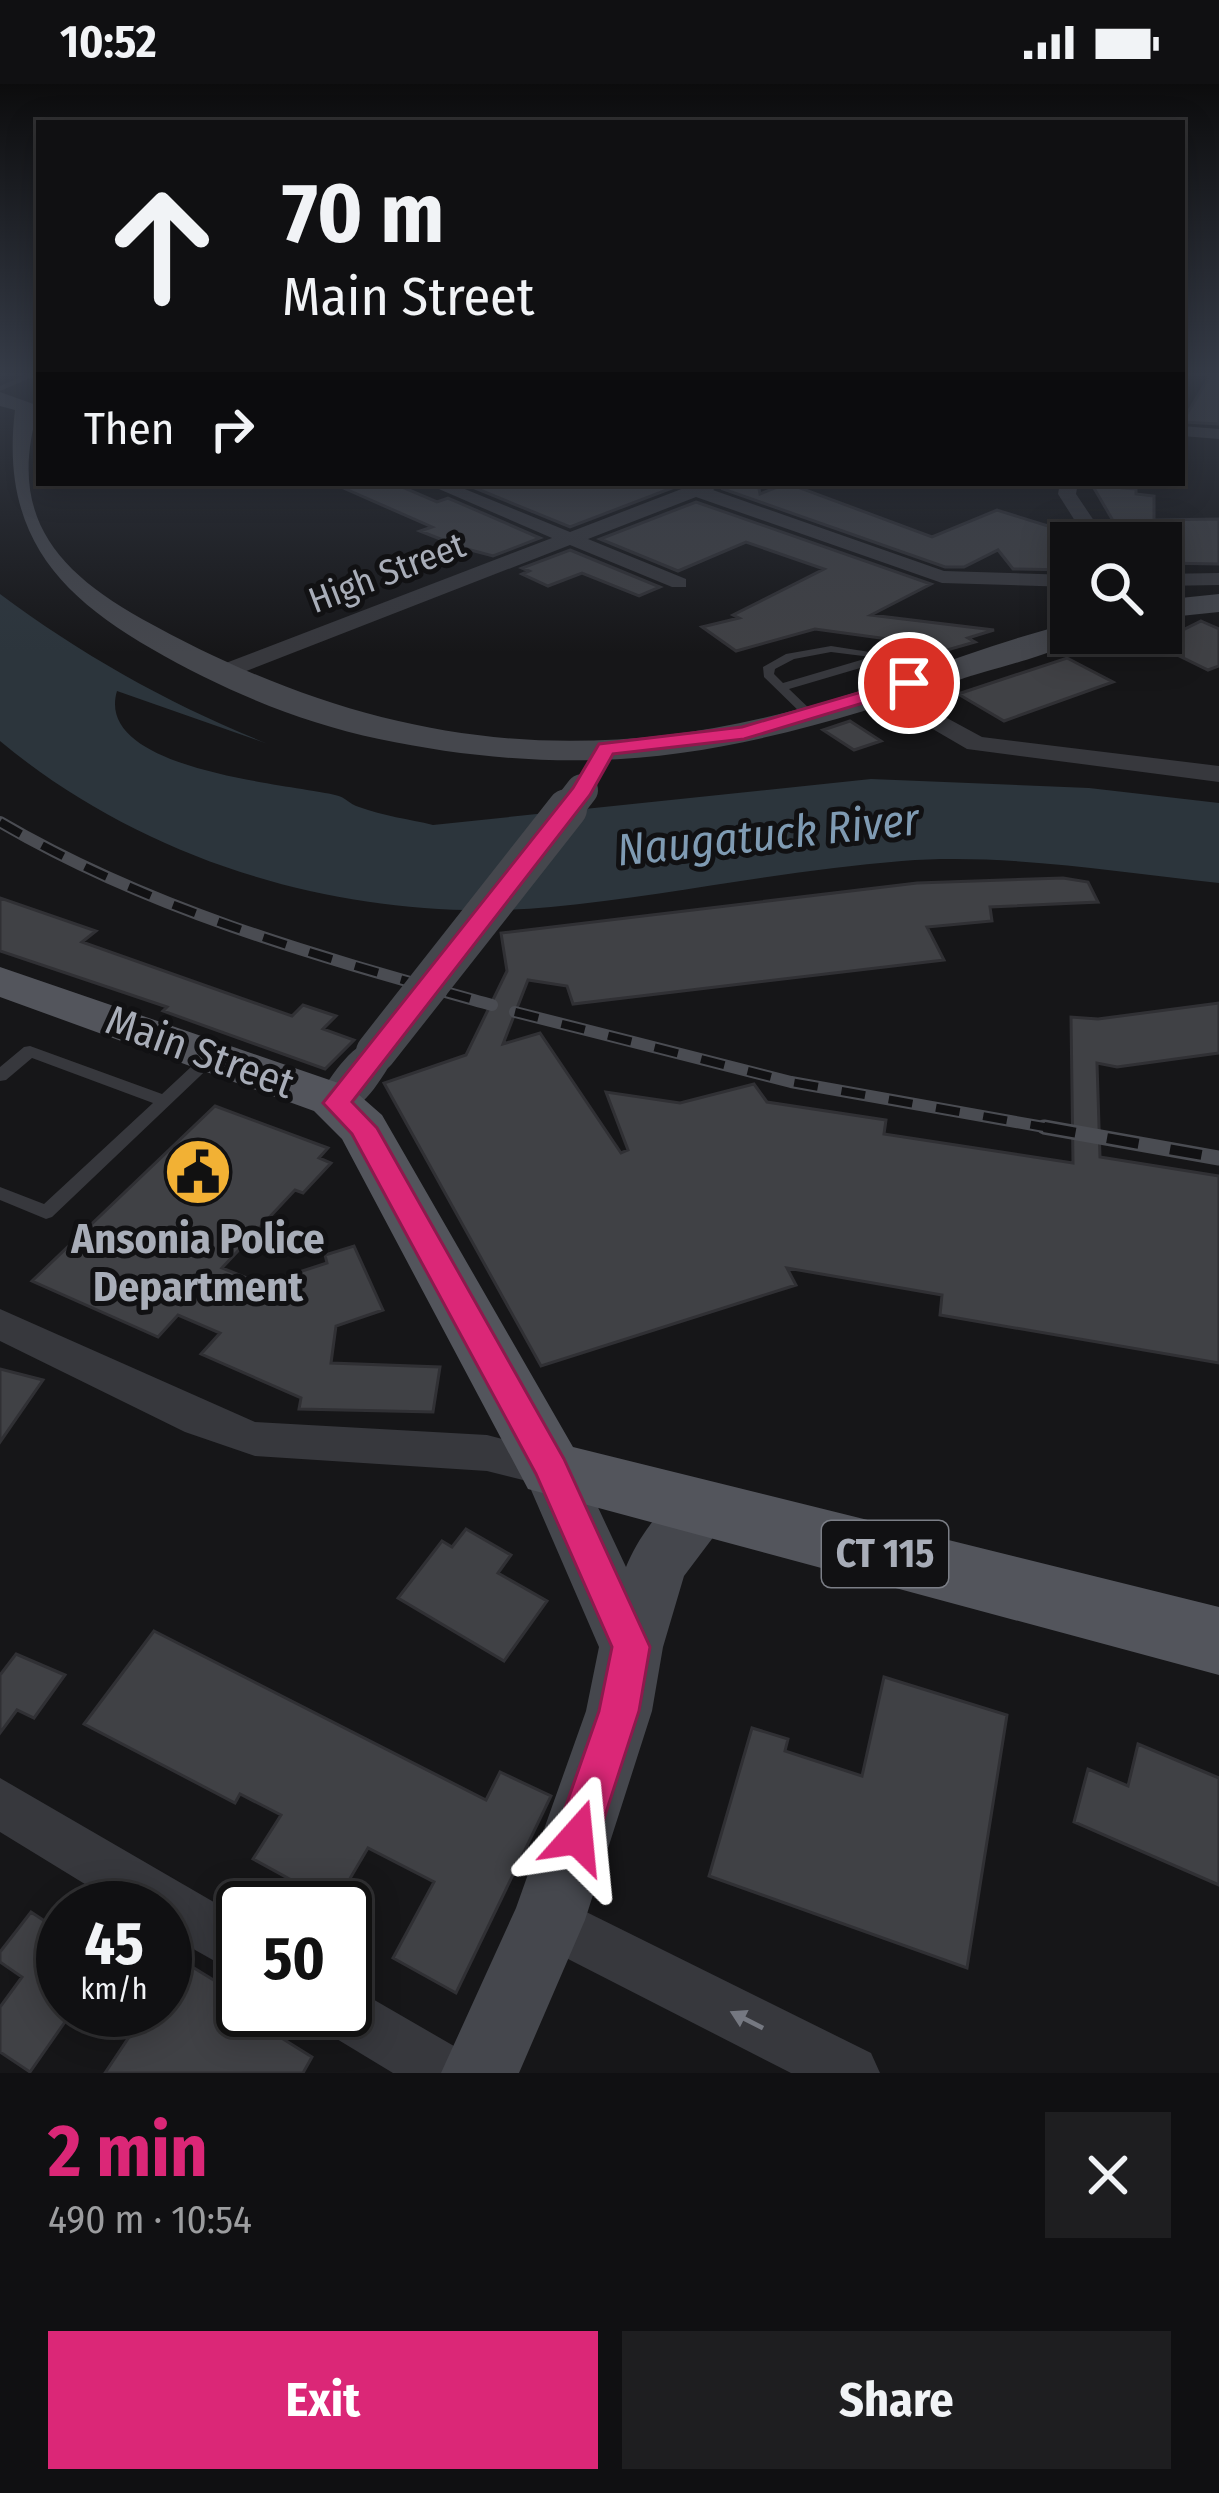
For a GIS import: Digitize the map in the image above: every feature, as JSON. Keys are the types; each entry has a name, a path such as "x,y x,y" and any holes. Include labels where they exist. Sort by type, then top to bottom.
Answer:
{"main road":[{"path":"12,467 10,482 17,520 30,542 70,585 218,674 293,706 377,728 495,744 606,749 698,741 809,714 1050,639"},
{"path":"1182,607 1219,603"},
{"path":"337,1103 582,790 606,749"},
{"name":"Main Street","path":"0,981 337,1103 363,1128 551,1469"},
{"path":"551,1469 631,1647"},
{"name":"CT 115","path":"551,1469 1219,1641"},
{"path":"480,2073 548,1920 619,1711 631,1647 658,1563 706,1507"}],"street":[{"path":"441,486 679,583"},
{"name":"High Street","path":"218,674 705,486"},
{"path":"705,486 942,577 1050,580"},
{"path":"1068,486 1067,494 1085,522"},
{"path":"1182,580 1219,579"},
{"path":"884,692 976,744 1219,774"},
{"path":"0,1324 200,1420 255,1439 487,1453 551,1469"},
{"path":"0,1803 216,1934"},
{"path":"548,1920 851,2073"},
{"path":"372,2028 446,2073"}],"lane":[{"path":"809,714 768,675 769,668 787,656 844,648 935,675"},
{"path":"780,688 886,657"},
{"path":"0,1076 30,1051 165,1101"},
{"path":"0,1193 46,1212 212,1056"}],"water":[{"name":"Naugatuck River","path":"0,594 129,678 268,744 117,691 118,718 135,739 164,756 200,769 339,796 387,815 433,825 871,779 1089,788 1219,803 1219,883 1061,865 941,859 814,870 551,907 477,910 404,906 259,878 122,822 59,785 0,741"}],"building":[{"path":"339,486 400,486 437,502 448,498 540,538 493,556 420,531 432,527"},
{"path":"481,486 677,486 570,527 475,488"},
{"path":"759,486 760,494 795,486 932,537 997,510 1050,526 1050,570 1013,569 998,550 964,567 945,567 723,489"},
{"path":"1093,486 1122,486 1154,496 1154,520 1219,519 1219,564 1182,563 1182,522 1114,522"},
{"path":"696,502 931,584 871,615 994,630 968,638 975,642 923,657 895,640 815,629 736,651 702,627 739,618 733,615 824,569 746,542 678,571 600,539"},
{"path":"570,550 660,587 639,596 582,573 548,586 522,574 529,571 522,568"},
{"path":"1201,621 1219,629 1219,666 1208,670 1175,654 1182,654 1182,630"},
{"path":"1067,658 1113,682 1004,721 958,694"},
{"path":"850,721 881,741 854,750 823,730"},
{"path":"1063,878 1088,882 1098,902 990,907 992,921 927,927 944,960 573,1004 567,986 528,980 503,1044 540,1033 621,1153 628,1150 606,1092 680,1103 754,1084 767,1102 886,1120 884,1134 1073,1163 1071,1017 1098,1019 1219,1003 1219,1053 1117,1067 1097,1063 1100,1157 1219,1176 1219,1363 940,1315 942,1295 787,1268 796,1285 541,1366 384,1083 466,1055 507,971 501,933 917,883"},
{"path":"0,898 96,931 82,942 292,1016 303,1005 336,1016 323,1029 354,1040 325,1069 163,1011 167,1007 0,951"},
{"path":"215,1106 328,1148 319,1158 331,1163 303,1193 295,1190 222,1268 262,1284 327,1263 325,1255 354,1246 383,1310 336,1326 331,1363 440,1367 433,1412 299,1409 301,1398 201,1354 220,1333 178,1315 158,1337 32,1281"},
{"path":"0,1369 43,1380 0,1442"},
{"path":"466,1529 511,1555 498,1573 547,1601 504,1661 398,1598 442,1541 452,1547"},
{"path":"154,1631 486,1800 500,1772 551,1796 456,1993 393,1958 434,1882 368,1848 349,1881 293,1881 253,1859 281,1815 240,1794 235,1803 84,1724"},
{"path":"16,1654 65,1675 34,1718 17,1710 0,1733 0,1675"},
{"path":"884,1677 1007,1715 967,1968 709,1876 752,1728 788,1739 785,1751 862,1776"},
{"path":"1138,1744 1219,1778 1219,1885 1074,1822 1088,1769 1128,1786"},
{"path":"31,1912 36,1915 36,2037 54,2037 30,2072 0,2052 0,2007 22,1977 0,1962 0,1952"},
{"path":"192,1967 216,1981 216,2037 280,2037 312,2057 303,2073 105,2073 129,2037 192,2037"}],"railway":[{"path":"0,822 58,854 178,907 302,950 492,1005"},
{"path":"515,1012 791,1082 1061,1130"},
{"path":"1044,1127 1219,1158"}],"place":[{"name":"Ansonia Police Department","path":"198,1172"}],"route":[{"path":"577,1837 619,1711 631,1647 551,1469 363,1128 337,1103 582,790 606,749 744,733 909,683"}]}
